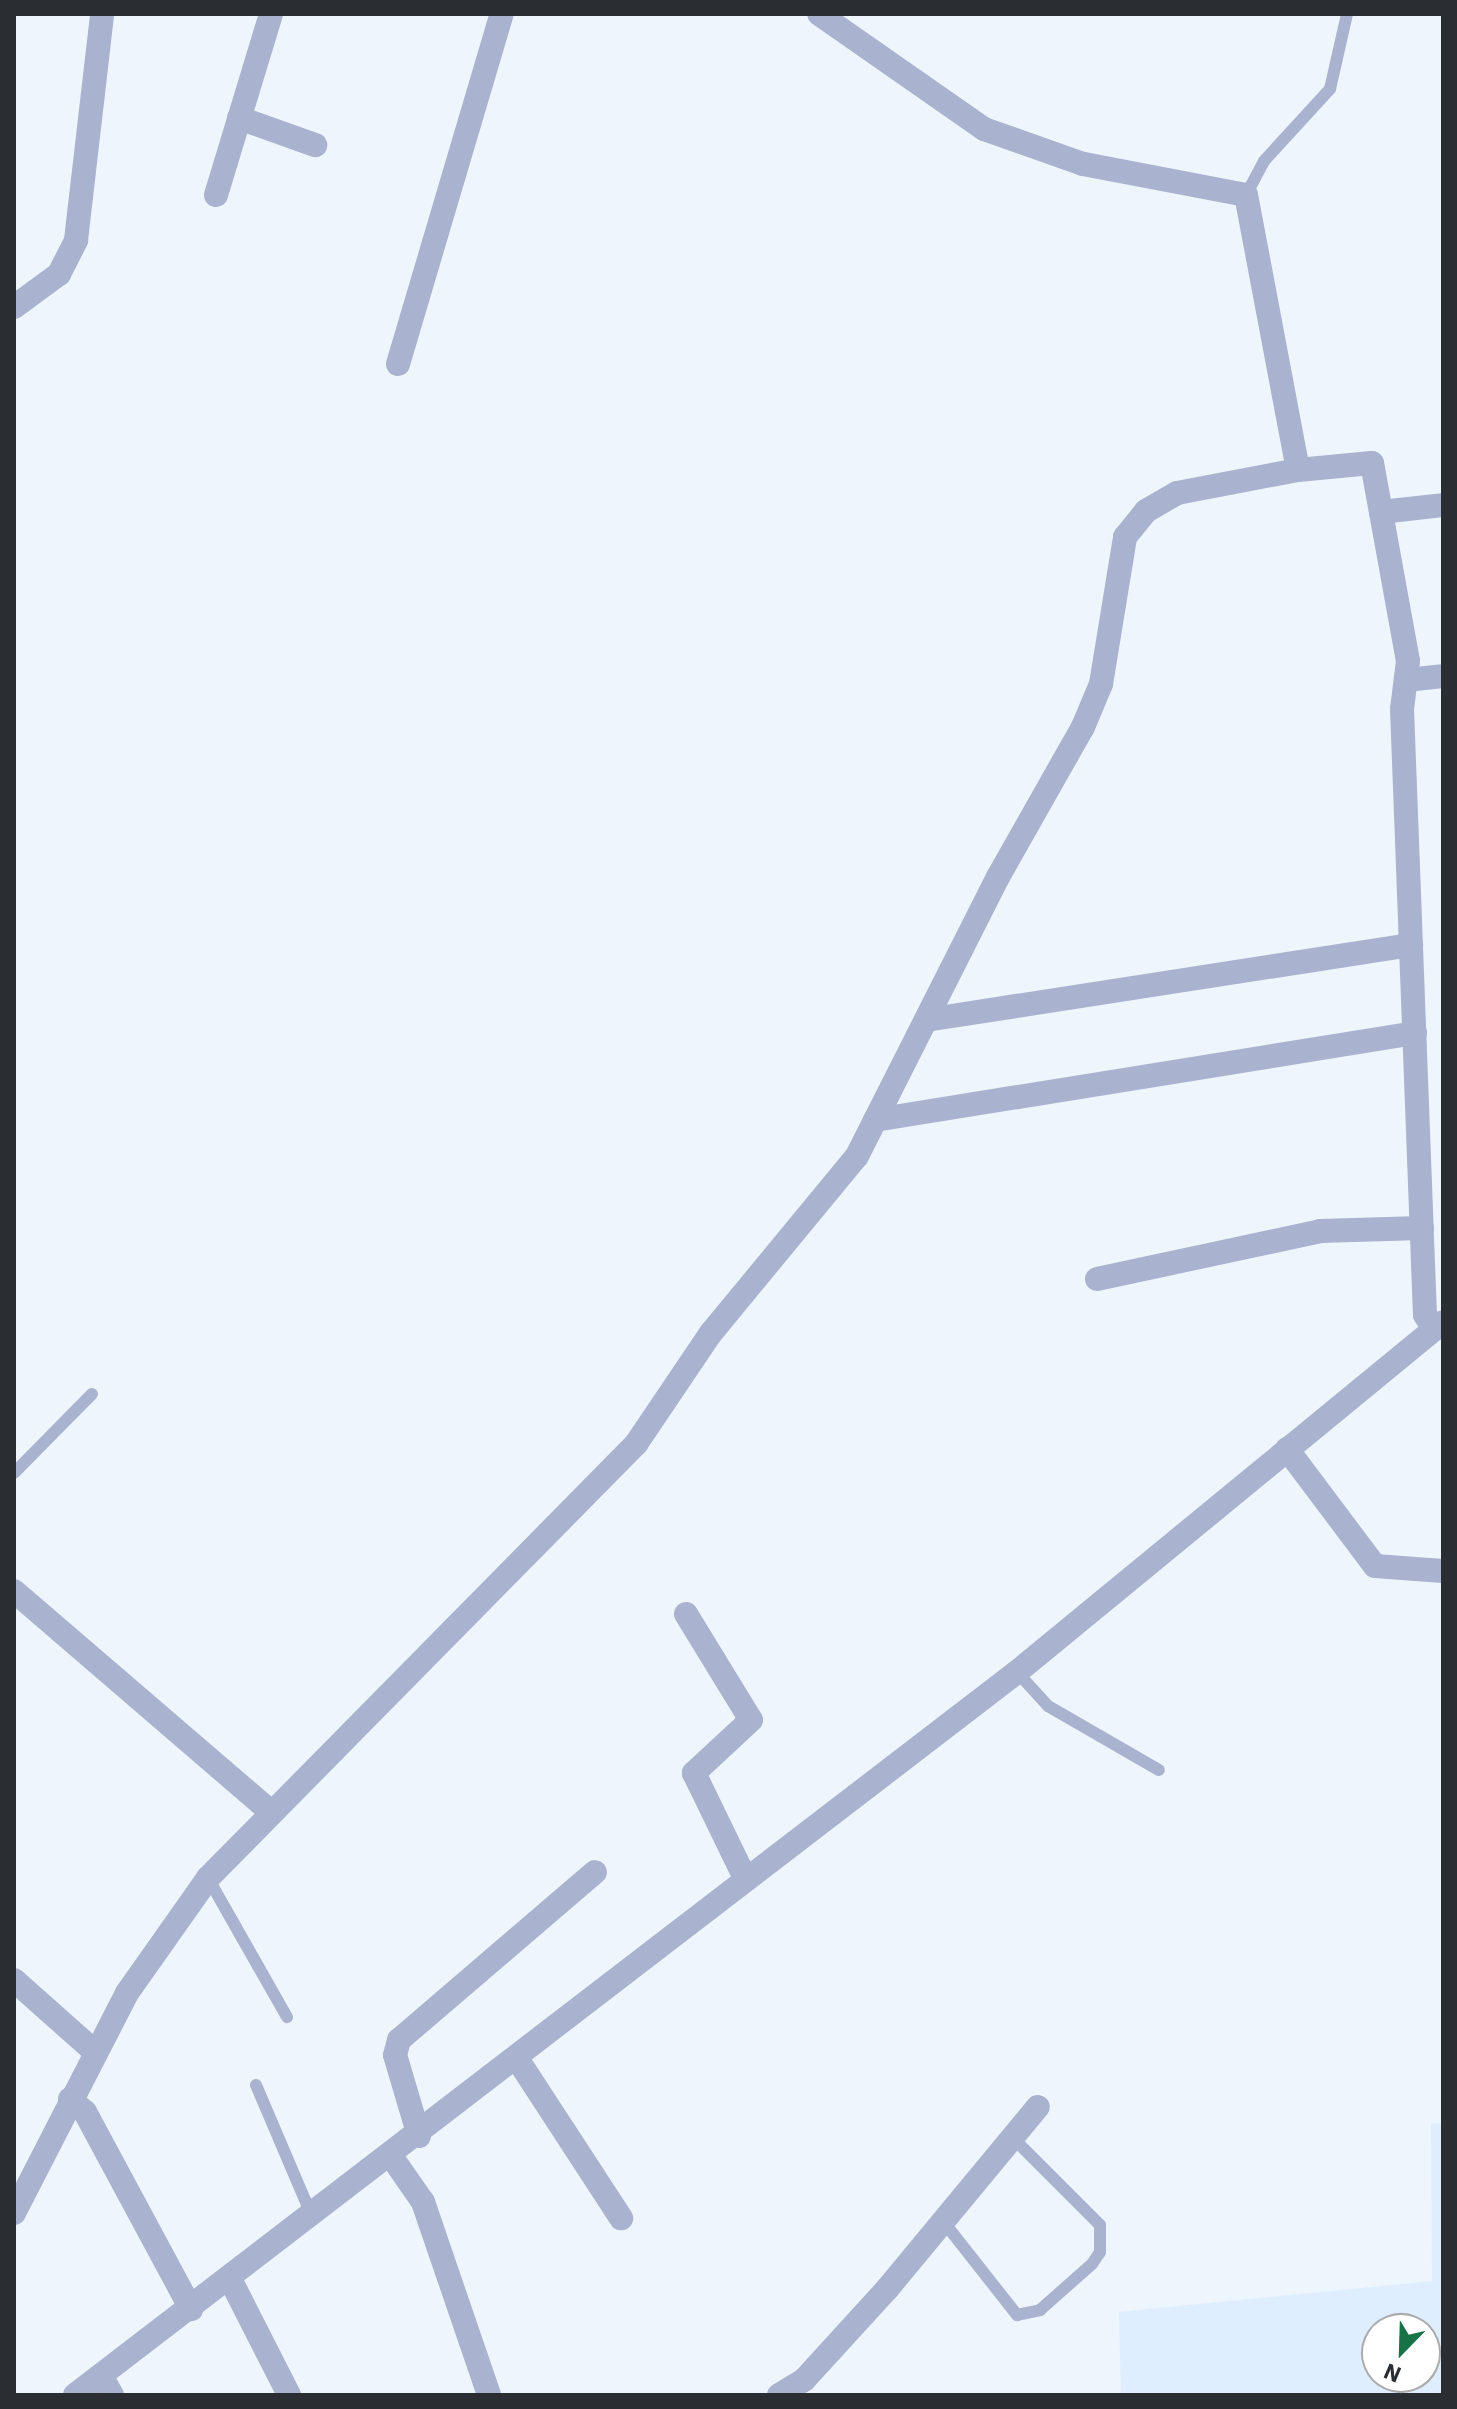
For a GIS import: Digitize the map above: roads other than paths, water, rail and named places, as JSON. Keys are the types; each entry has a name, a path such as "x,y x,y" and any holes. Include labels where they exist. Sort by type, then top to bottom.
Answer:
{"street":[{"path":"14,307 59,274 76,240 102,14"},
{"path":"216,195 271,14"},
{"path":"398,364 502,14"},
{"path":"819,14 984,129 1083,164 1246,195 1298,470"},
{"path":"239,118 315,145"},
{"path":"14,2213 95,2052 208,1878 636,1444 711,1333 816,1212 875,1120 1083,727 1101,684 1125,537 1146,511 1177,493 1298,470 1372,463 1406,680 1411,945 1425,1315 1438,1325 1017,1672 745,1878 518,2060 191,2309 106,2386 75,2395"},
{"path":"1381,512 1443,505"},
{"path":"1406,680 1443,676"},
{"path":"926,1020 1411,945"},
{"path":"875,1120 1415,1033"},
{"path":"1097,1279 1320,1231 1422,1228"},
{"path":"1287,1449 1375,1566 1443,1571"},
{"path":"14,1591 271,1812"},
{"path":"686,1614 751,1720 694,1773 745,1878"},
{"path":"419,2136 395,2055 399,2040 595,1872"},
{"path":"14,1980 95,2052"},
{"path":"518,2060 621,2218"},
{"path":"70,2099 85,2112 191,2309"},
{"path":"779,2395 804,2380 1038,2107"},
{"path":"391,2156 423,2202 489,2395"},
{"path":"230,2279 289,2395"}],"lane":[{"path":"1246,195 1264,161 1330,89 1347,14"},
{"path":"14,1473 92,1394"},
{"path":"1017,1672 1048,1706 1159,1770"},
{"path":"208,1878 287,2017"},
{"path":"256,2085 312,2216"},
{"path":"943,2221 1017,2315 1040,2310 1092,2264 1100,2252 1100,2225 1013,2138"}]}
